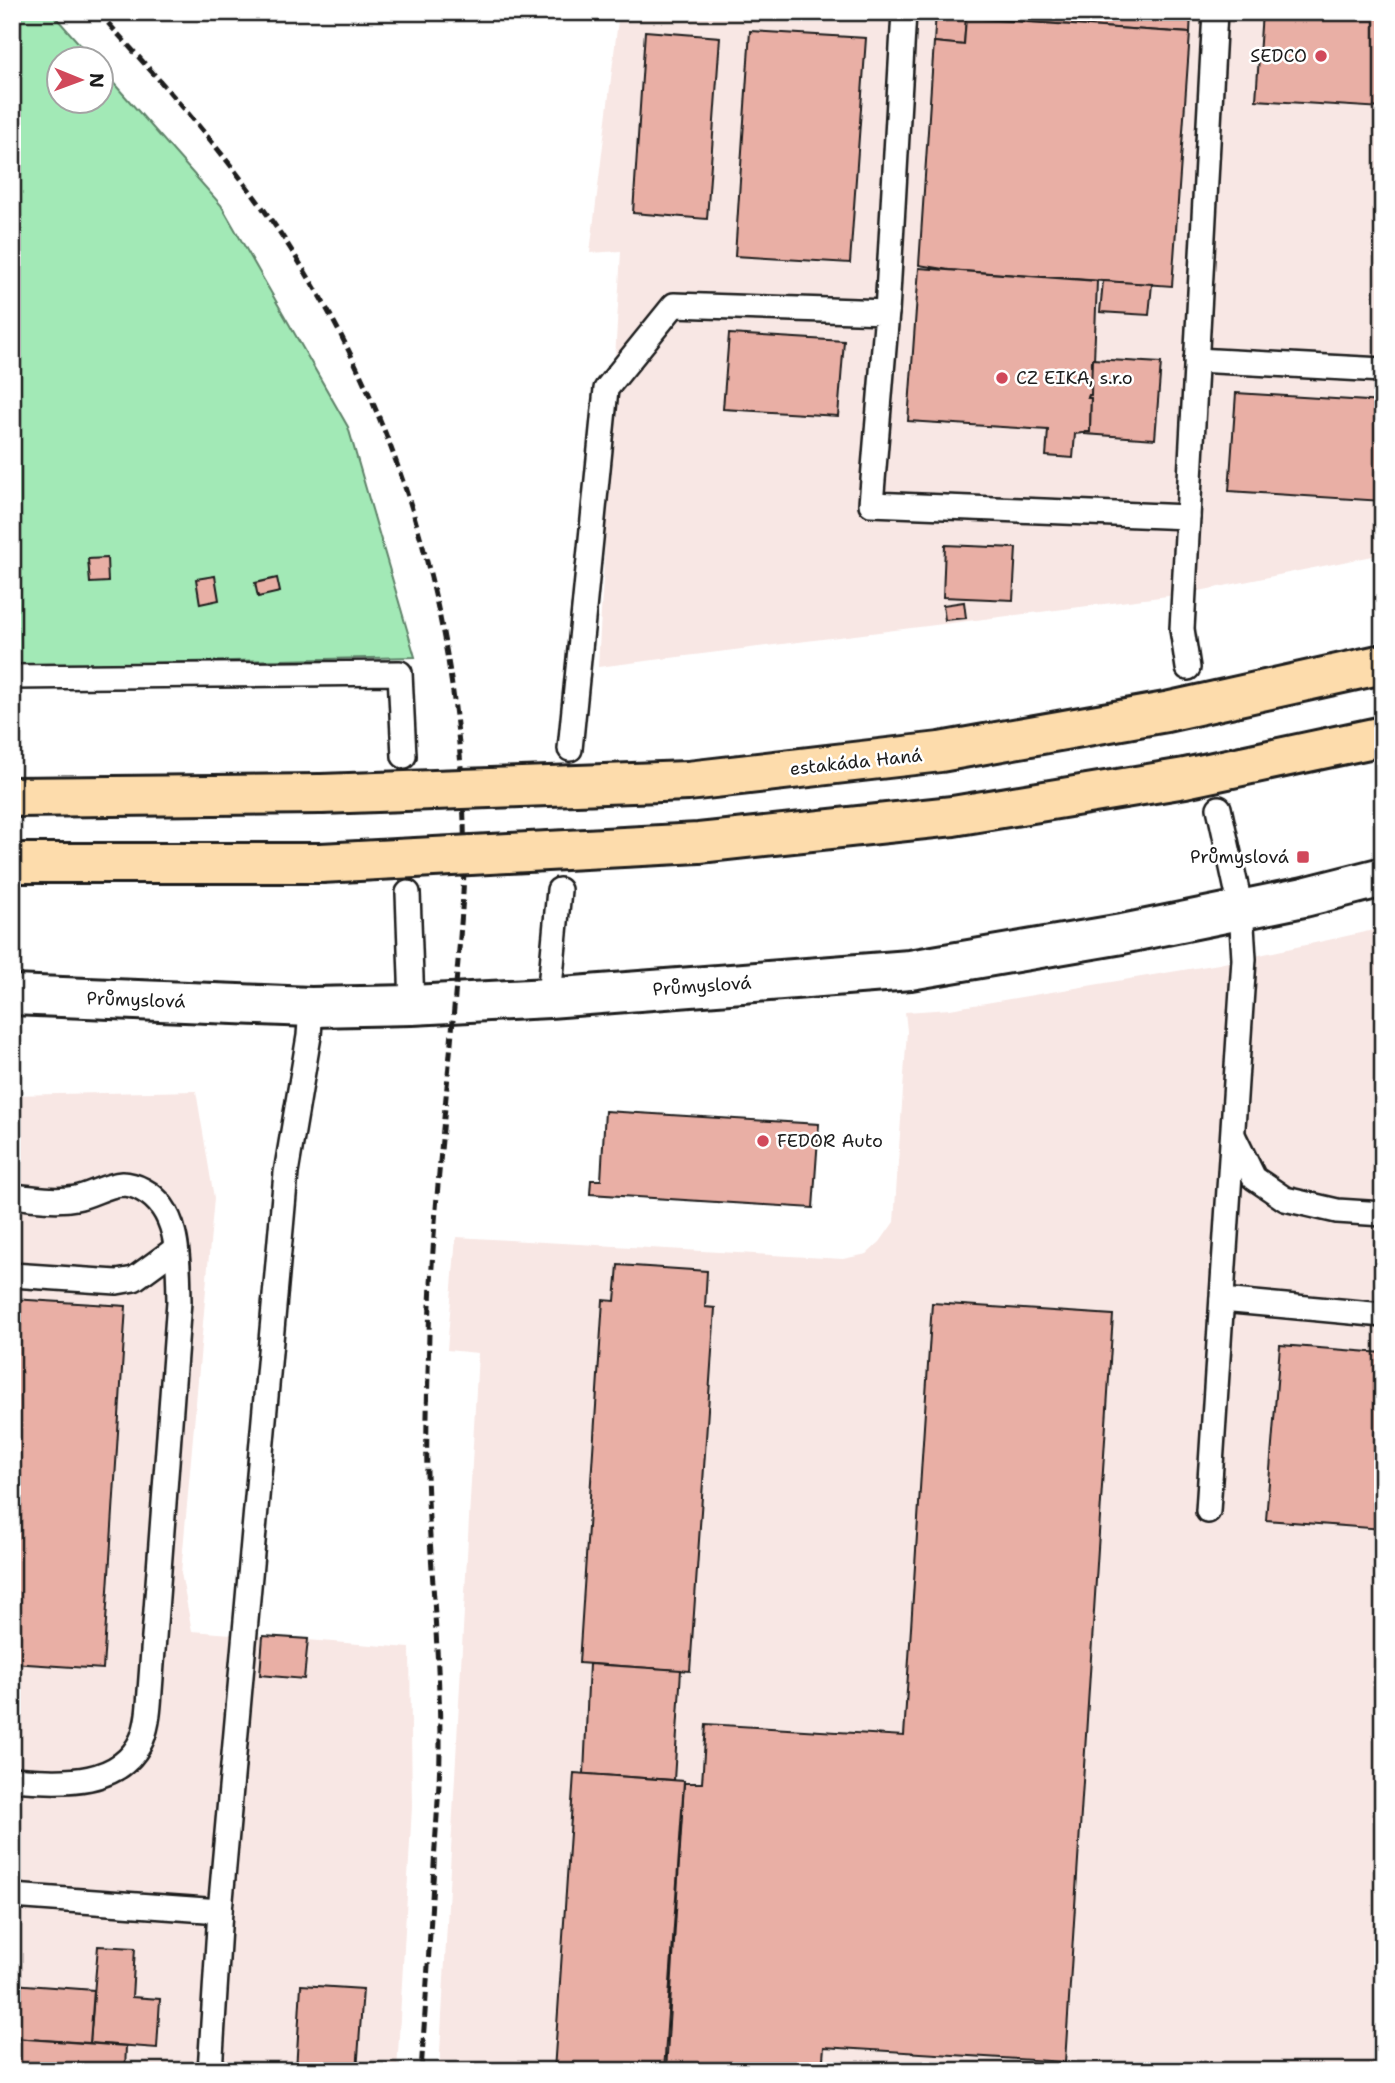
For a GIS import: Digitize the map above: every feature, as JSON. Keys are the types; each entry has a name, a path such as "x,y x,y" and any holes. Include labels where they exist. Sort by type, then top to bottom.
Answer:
{"highway":[{"name":"estakáda Haná","path":"12,797 321,794 688,781 940,752 1166,712 1383,664"},
{"path":"12,863 321,863 699,843 954,816 1185,778 1383,736"}],"street":[{"name":"Průmyslová","path":"12,995 311,1007 412,1005 549,998 910,970 1122,934 1304,897 1383,877"}],"lane":[{"path":"904,12 887,312 871,504 1188,517"},
{"path":"1188,668 1182,629 1215,12"},
{"path":"570,749 606,389 674,304 887,312"},
{"path":"1196,359 1383,370"},
{"path":"12,677 400,673 404,756"},
{"path":"1208,1511 1244,959 1241,909 1219,808"},
{"path":"549,998 559,890"},
{"path":"408,893 412,1005"},
{"path":"210,2071 220,1911 286,1172 309,1036 311,1007"},
{"path":"1233,1135 1254,1178 1285,1199 1337,1211 1383,1214"},
{"path":"12,1196 62,1200 79,1198 120,1184 136,1186 160,1202 172,1224 179,1301 150,1691 147,1721 141,1740 131,1756 105,1775 78,1780 12,1779"},
{"path":"12,1275 117,1282 134,1279 175,1249"},
{"path":"1222,1300 1383,1315"},
{"path":"12,1896 220,1911"}],"shaded area":[{"path":"619,12 1383,12 1383,554 1184,594 598,667 621,251 590,253"},
{"path":"1383,928 1383,2071 439,2071 478,1353 447,1350 456,1237 843,1259 867,1254 880,1242 894,1222 907,1031 905,1012 950,1009 1219,964"},
{"path":"196,1091 214,1198 181,1573 192,1631 410,1648 412,1807 397,2071 12,2071 12,1095"}],"green space":[{"path":"12,12 51,12 81,46 46,46 46,116 116,116 116,86 221,205 348,427 415,657 12,666"}],"building":[{"path":"936,12 1191,12 1190,33 966,18 964,45 934,42"},
{"name":"SEDCO","path":"1262,12 1383,12 1383,108 1256,100"},
{"path":"966,18 1190,33 1172,286 949,270 919,265 934,42 964,45"},
{"path":"645,31 720,37 707,219 633,213"},
{"path":"750,31 866,38 850,263 735,256"},
{"name":"CZ EIKA, s.r.o","path":"919,268 1097,281 1094,361 1091,395 1088,398 1091,398 1090,432 1075,434 1073,458 1046,456 1048,430 908,421"},
{"path":"1103,281 1152,284 1149,315 1100,312"},
{"path":"729,334 844,341 838,416 723,409"},
{"path":"1092,359 1161,363 1155,439 1085,434 1090,432 1091,398 1088,398 1091,395"},
{"path":"1236,393 1383,402 1383,501 1229,491"},
{"path":"945,545 1016,548 1013,600 943,597"},
{"path":"107,558 108,582 90,583 88,559"},
{"path":"215,576 219,600 200,604 196,579"},
{"path":"277,578 280,592 258,597 255,583"},
{"path":"964,602 966,618 945,620 943,605"},
{"path":"605,1111 819,1124 813,1208 590,1194 591,1180 601,1180"},
{"path":"618,1265 707,1271 705,1307 715,1308 690,1671 579,1663 603,1300 615,1301"},
{"path":"12,1299 126,1306 103,1669 12,1663"},
{"path":"932,1303 1113,1315 1065,2062 824,2047 822,2071 666,2071 684,1783 702,1783 706,1724 904,1736"},
{"path":"1280,1345 1383,1353 1383,1529 1266,1520"},
{"path":"263,1636 308,1639 304,1679 260,1675"},
{"path":"589,1664 681,1670 674,1780 584,1774"},
{"path":"574,1773 684,1781 664,2071 554,2071"},
{"path":"98,1946 135,1948 132,1997 160,1999 157,2048 90,2043"},
{"path":"12,1984 94,1990 90,2043 12,2038"},
{"path":"301,1985 363,1989 357,2071 296,2071"},
{"path":"12,2038 126,2046 125,2071 12,2071"}],"railway":[{"path":"98,12 223,156 290,248 329,313 363,381 392,451 436,597 450,672 459,748 464,869 436,1211 429,1333 427,1474 440,1745 421,2071"}],"place":[{"name":"SEDCO","path":"1321,56"},
{"name":"CZ EIKA, s.r.o","path":"1002,378"},
{"name":"Průmyslová","path":"1303,857"},
{"name":"FEDOR Auto","path":"763,1141"}]}
